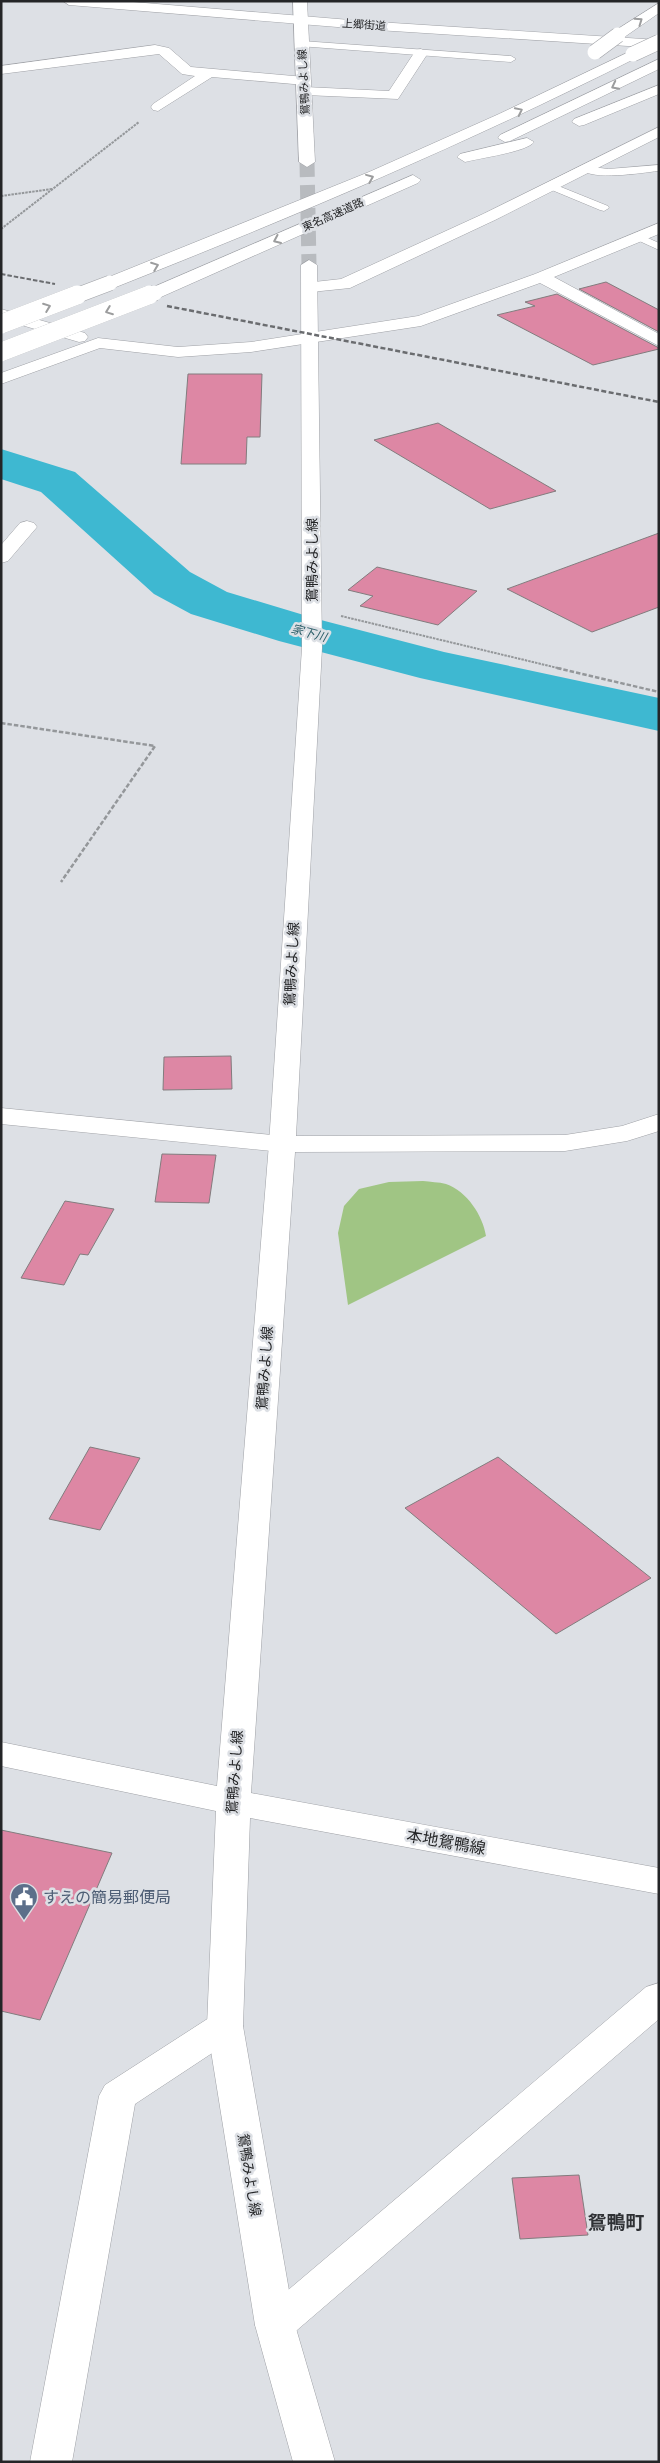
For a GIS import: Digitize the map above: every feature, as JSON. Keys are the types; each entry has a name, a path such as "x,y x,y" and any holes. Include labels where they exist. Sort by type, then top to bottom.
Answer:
{"main road":[{"name":"上郷街道","path":"69,1 300,20 659,43"},
{"name":"鴛鴨みよし線","path":"300,1 307,162"},
{"path":"578,62 659,7"},
{"name":"東名高速道路","path":"1,324 206,246 412,160 507,117 659,43"},
{"path":"1,70 155,49 164,51 186,71 393,96 422,53"},
{"path":"447,165 567,110 659,64"},
{"path":"158,107 209,73"},
{"path":"206,246 247,219 502,107 553,77"},
{"path":"569,126 659,89"},
{"path":"311,287 344,284 489,217 659,131"},
{"path":"465,157 515,146 542,136"},
{"name":"東名高速道路","path":"1,352 155,293 428,173"},
{"path":"1,314 98,343 178,352 251,347 421,321 541,277 659,228"},
{"name":"鴛鴨みよし線","path":"309,265 311,287 312,648 282,1144 233,1802 224,2026 274,2325 314,2462"},
{"path":"541,277 659,341"},
{"path":"1,379 98,343"},
{"path":"1,557 27,527"},
{"path":"3,1118 282,1144 565,1143 627,1133 659,1122"},
{"name":"本地鴛鴨線","path":"1,1754 233,1802 659,1881"},
{"path":"274,2325 659,1997"},
{"path":"51,2462 118,2096 224,2026"}],"lane":[{"path":"302,44 511,59"},
{"path":"585,169 608,172 658,168"},
{"path":"551,186 604,208"},
{"path":"639,237 659,247"}],"path":[{"path":"1,229 158,107"},
{"path":"1,196 52,188"},
{"path":"312,615 352,617 659,692"},
{"path":"1,723 155,746 60,882"}],"green space":[{"path":"423,1181 446,1184 461,1192 478,1213 486,1236 348,1305 338,1233 344,1206 359,1189 389,1182"}],"building":[{"path":"606,282 659,310 659,332 579,289"},
{"path":"557,294 659,349 593,365 497,315 535,306 525,302"},
{"path":"188,374 262,374 260,437 247,437 246,464 181,464"},
{"path":"438,423 556,491 490,509 374,440"},
{"path":"659,533 659,607 592,632 507,589"},
{"path":"377,567 477,591 438,625 360,606 373,596 348,590"},
{"path":"231,1056 232,1089 163,1090 164,1057"},
{"path":"162,1154 216,1155 209,1203 155,1202"},
{"path":"65,1201 114,1209 88,1255 80,1254 64,1285 21,1278"},
{"path":"90,1447 140,1458 100,1530 49,1519"},
{"path":"498,1457 651,1578 556,1634 405,1508"},
{"path":"1,1830 112,1853 40,2020 1,2011"},
{"path":"579,2175 588,2235 520,2239 512,2178"}],"waterway":[{"name":"家下川","path":"1,463 58,482 172,583 209,603 298,630 439,667 659,715"}],"tunnel":[{"path":"307,162 309,265"}],"railway":[{"path":"1,274 55,284"},
{"path":"167,306 659,402"}],"place":[{"name":"すえの簡易郵便局","path":"24,1921"}],"district":[{"name":"鴛鴨町","path":"616,2222"}]}
